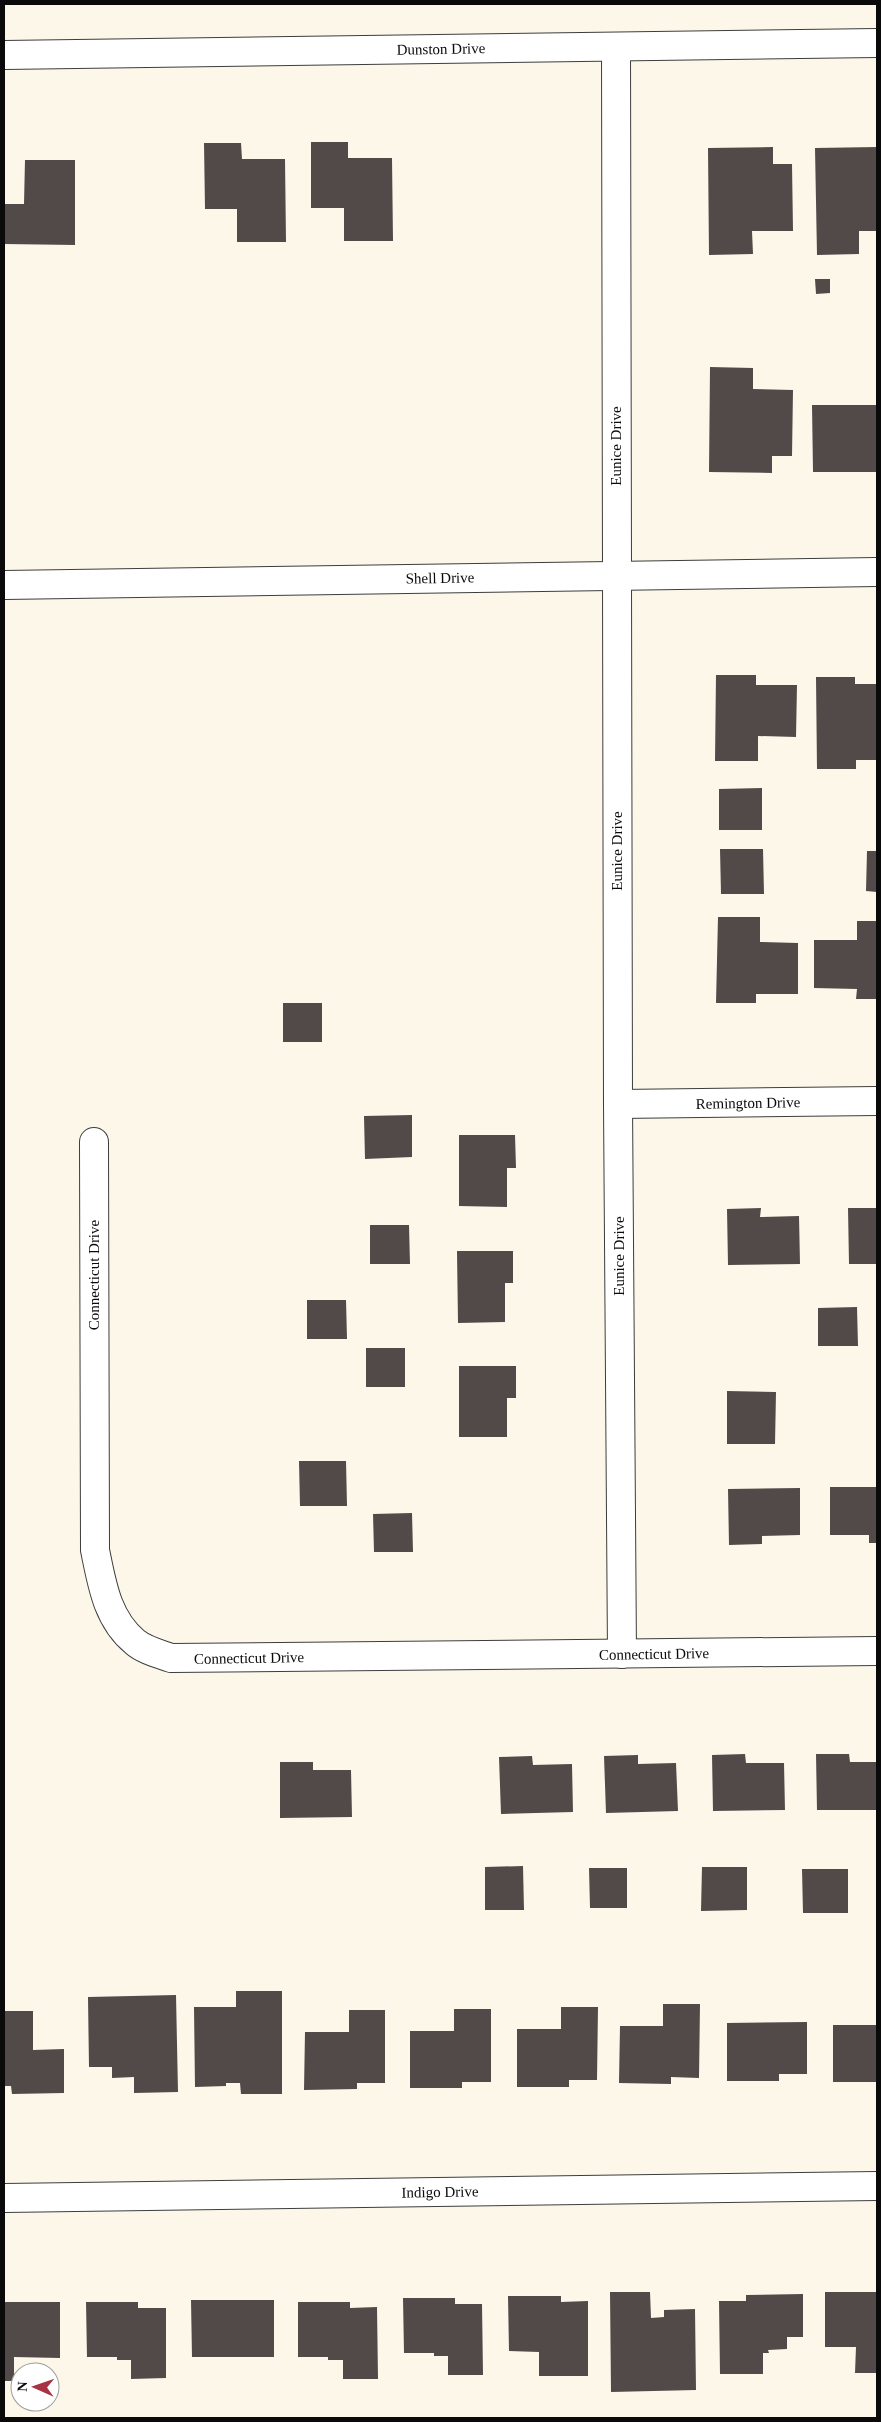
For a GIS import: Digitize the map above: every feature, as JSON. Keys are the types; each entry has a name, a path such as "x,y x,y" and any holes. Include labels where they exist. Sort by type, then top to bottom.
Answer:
{"street":[{"name":"Dunston Drive","path":"4,55 877,43"},
{"name":"Eunice Drive","path":"616,47 616,576 622,1654"},
{"name":"Shell Drive","path":"4,585 877,572"},
{"name":"Remington Drive","path":"618,1104 877,1101"},
{"name":"Connecticut Drive","path":"94,1142 95,1550 104,1595 117,1623 136,1643 171,1658 877,1651"},
{"name":"Indigo Drive","path":"4,2198 877,2186"}],"building":[{"path":"311,142 348,142 348,158 392,158 393,241 344,241 344,208 311,208"},
{"path":"204,143 241,143 242,159 285,159 286,242 237,242 237,209 205,209"},
{"path":"773,147 773,164 792,164 793,231 752,231 753,254 709,255 708,148"},
{"path":"877,147 877,231 859,231 859,254 817,255 815,148"},
{"path":"25,160 75,160 75,245 4,244 4,204 24,204"},
{"path":"815,279 830,279 830,293 816,294"},
{"path":"710,367 753,368 753,389 793,390 792,456 772,456 772,473 709,472"},
{"path":"812,405 877,405 877,472 813,472"},
{"path":"716,675 756,675 756,685 797,685 796,737 758,736 758,761 715,761"},
{"path":"816,677 855,677 855,684 877,684 877,760 856,760 856,769 817,769"},
{"path":"762,788 762,830 719,830 719,789"},
{"path":"720,849 763,849 764,894 721,894"},
{"path":"867,851 877,851 877,892 866,891"},
{"path":"718,917 760,917 760,942 798,943 798,994 756,994 756,1003 716,1003"},
{"path":"857,921 877,921 877,999 856,999 857,989 814,988 814,940 857,940"},
{"path":"283,1003 322,1003 322,1042 283,1042"},
{"path":"412,1115 412,1157 365,1159 364,1116"},
{"path":"459,1135 515,1135 516,1168 507,1168 507,1207 459,1206"},
{"path":"761,1208 760,1217 799,1216 800,1264 728,1265 727,1209"},
{"path":"848,1208 877,1208 877,1264 849,1264"},
{"path":"370,1225 409,1225 410,1264 370,1264"},
{"path":"457,1251 513,1251 513,1283 505,1283 505,1322 458,1323"},
{"path":"307,1300 346,1300 347,1339 307,1339"},
{"path":"857,1307 858,1346 818,1346 818,1308"},
{"path":"366,1348 405,1348 405,1387 366,1387"},
{"path":"459,1366 516,1366 516,1398 507,1398 507,1437 459,1437"},
{"path":"727,1391 776,1392 775,1444 727,1444"},
{"path":"299,1461 346,1461 347,1506 300,1506"},
{"path":"830,1487 877,1487 877,1543 869,1543 869,1535 830,1535"},
{"path":"800,1488 800,1535 762,1536 762,1544 729,1545 728,1489"},
{"path":"412,1513 413,1552 374,1552 373,1514"},
{"path":"745,1754 746,1763 784,1763 785,1810 713,1811 712,1755"},
{"path":"816,1754 849,1754 850,1762 877,1762 877,1810 817,1810"},
{"path":"638,1755 638,1764 676,1763 678,1811 606,1813 604,1756"},
{"path":"532,1756 533,1765 572,1764 573,1812 501,1814 499,1757"},
{"path":"280,1762 313,1762 313,1770 351,1770 352,1817 280,1818"},
{"path":"523,1866 524,1910 485,1910 485,1867"},
{"path":"702,1867 747,1867 747,1910 701,1911"},
{"path":"589,1868 627,1868 627,1908 590,1908"},
{"path":"802,1869 848,1869 848,1913 803,1913"},
{"path":"236,1991 282,1991 282,2094 241,2094 240,2083 226,2083 226,2086 195,2087 194,2007 236,2007"},
{"path":"176,1995 178,2092 134,2093 134,2077 112,2078 112,2067 89,2067 88,1997"},
{"path":"663,2004 700,2004 699,2078 671,2077 671,2084 619,2083 620,2026 663,2026"},
{"path":"561,2007 598,2007 597,2080 569,2080 569,2087 517,2087 517,2029 561,2029"},
{"path":"454,2009 491,2009 491,2082 462,2082 462,2088 410,2088 410,2031 454,2031"},
{"path":"349,2010 385,2010 385,2083 357,2083 357,2089 304,2090 305,2032 349,2032"},
{"path":"4,2011 33,2011 33,2050 64,2049 64,2093 12,2094 11,2086 4,2086"},
{"path":"807,2022 807,2074 779,2074 779,2081 727,2081 727,2023"},
{"path":"833,2025 877,2025 877,2082 833,2082"},
{"path":"610,2292 650,2292 651,2318 664,2317 664,2310 695,2309 696,2390 611,2392"},
{"path":"825,2292 877,2292 877,2373 855,2373 856,2347 825,2347"},
{"path":"803,2294 803,2337 787,2337 787,2349 768,2350 769,2353 763,2353 763,2374 720,2374 719,2301 746,2301 746,2295"},
{"path":"508,2296 561,2296 561,2302 588,2301 588,2376 539,2376 539,2352 509,2351"},
{"path":"403,2298 455,2298 455,2304 482,2304 483,2375 448,2375 448,2356 434,2356 434,2353 404,2353"},
{"path":"191,2300 274,2300 274,2357 192,2357"},
{"path":"4,2302 60,2302 60,2358 14,2357 14,2362 10,2362 10,2381 4,2381"},
{"path":"86,2302 138,2302 138,2308 166,2308 166,2378 131,2379 131,2360 117,2360 117,2357 87,2357"},
{"path":"298,2302 350,2302 350,2308 377,2307 378,2379 343,2379 343,2360 328,2360 328,2357 298,2357"}]}
